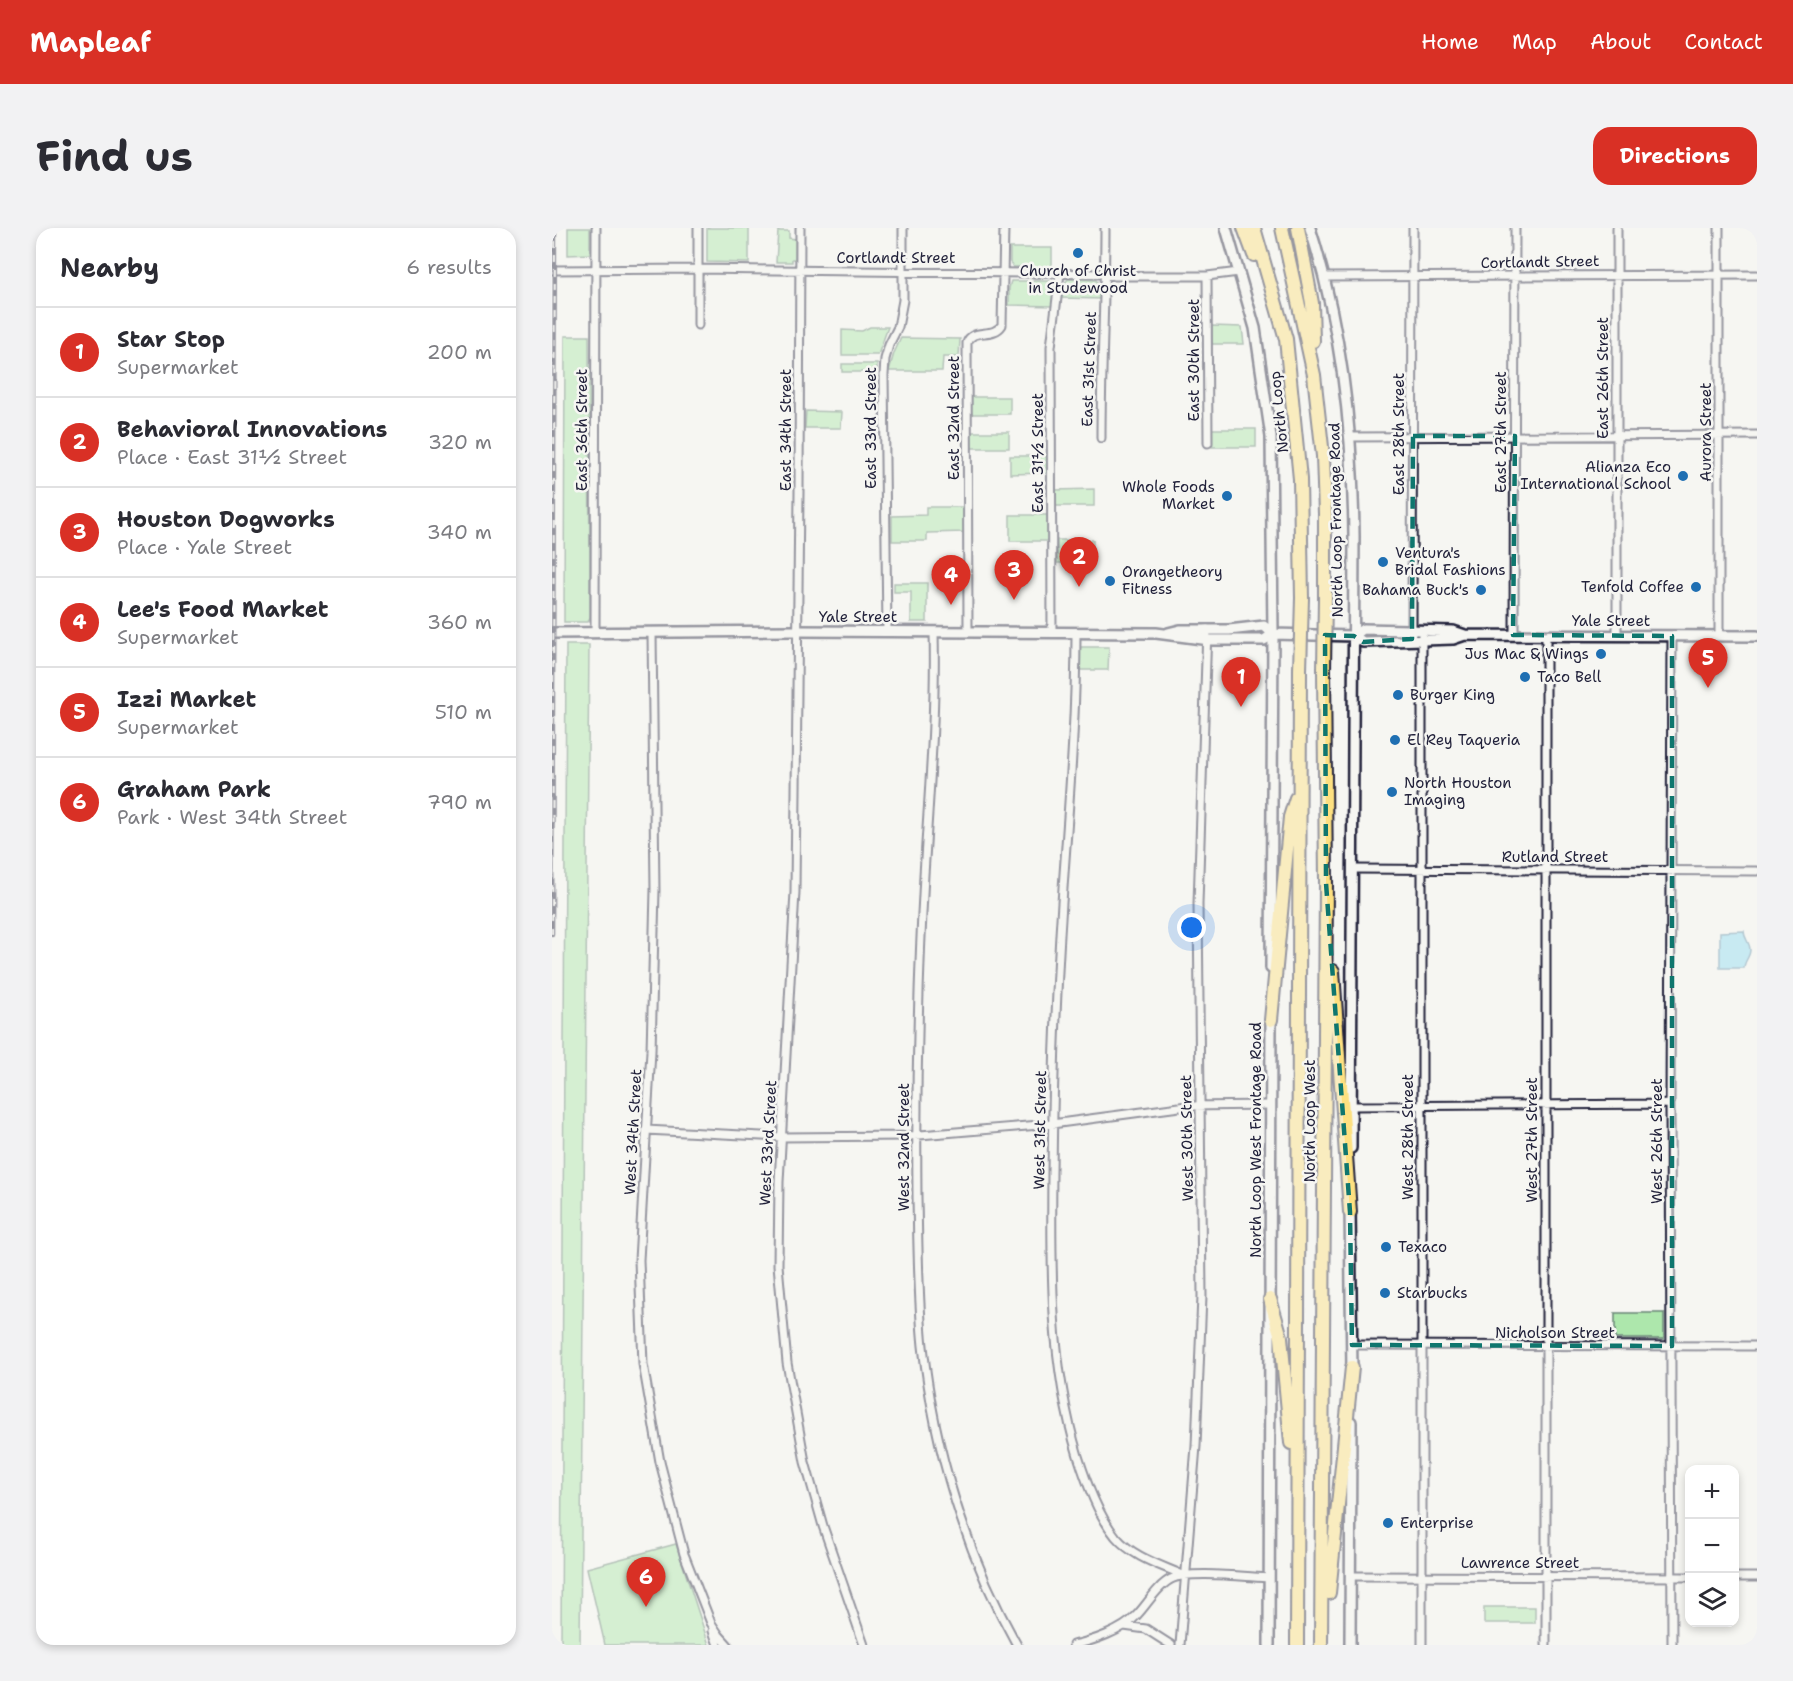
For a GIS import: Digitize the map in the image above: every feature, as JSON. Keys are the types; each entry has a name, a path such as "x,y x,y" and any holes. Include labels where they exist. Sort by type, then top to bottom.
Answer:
{"highway":[{"path":"1244,228 1286,339"},
{"name":"North Loop","path":"1254,228 1286,339 1300,479 1302,598"},
{"path":"1282,228 1314,375"},
{"path":"1298,228 1312,303 1314,375"},
{"name":"North Loop West","path":"1314,375 1323,468 1325,597 1326,883 1322,1645"},
{"name":"North Loop West","path":"1297,1645 1302,598"},
{"path":"1270,1020 1290,817 1300,785"},
{"path":"1326,883 1350,1212"},
{"path":"1270,1299 1281,1337 1298,1508"},
{"path":"1322,1645 1352,1367"}],"main road":[{"path":"1226,228 1255,328 1271,437 1273,634"},
{"name":"North Loop Frontage Road","path":"1310,228 1340,348 1351,437 1354,636"},
{"name":"Yale Street","path":"552,633 968,632 1164,634 1187,638 1207,634 1264,640 1273,634 1354,636 1363,642 1417,634 1453,639 1465,635 1757,636"},
{"name":"North Loop West Frontage Road","path":"1269,1645 1273,634"},
{"path":"1350,1645 1354,636"}],"street":[{"name":"East 36th Street","path":"595,633 596,228"},
{"path":"698,228 698,325"},
{"name":"East 34th Street","path":"797,631 800,228"},
{"name":"East 33rd Street","path":"887,632 884,375 885,359 898,327 903,300 903,228"},
{"name":"East 32nd Street","path":"968,632 967,343 973,335 994,332 1002,325 1004,228"},
{"name":"East 31st Street","path":"1101,438 1101,341 1104,312 1105,228"},
{"name":"East 28th Street","path":"1413,228 1413,436 1417,634"},
{"name":"East 27th Street","path":"1514,635 1515,228"},
{"name":"East 26th Street","path":"1617,228 1617,636"},
{"name":"Aurora Street","path":"1719,228 1719,636"},
{"name":"Cortlandt Street","path":"552,270 1004,272 1115,276 1207,276 1239,272"},
{"name":"East 31½ Street","path":"1052,633 1052,347 1060,273"},
{"name":"Cortlandt Street","path":"1324,277 1757,275"},
{"name":"East 30th Street","path":"1207,276 1208,443"},
{"path":"1351,437 1757,435"},
{"name":"West 33rd Street","path":"797,631 794,903 777,1226 778,1265 790,1388 814,1495 864,1645"},
{"name":"West 32nd Street","path":"934,632 934,717 920,981 916,1135 920,1311 927,1380 952,1488 982,1570 1017,1645"},
{"name":"West 34th Street","path":"652,633 655,890 651,1051 639,1260 643,1364 653,1429 684,1554 718,1645"},
{"name":"West 31st Street","path":"1076,633 1072,760 1062,905 1052,1124 1053,1306 1059,1371 1074,1443 1093,1497 1117,1538 1134,1553 1185,1576"},
{"name":"West 30th Street","path":"1180,1645 1196,1446 1202,1296 1198,904 1207,634"},
{"name":"West 28th Street","path":"1417,634 1422,870 1422,1645"},
{"name":"West 27th Street","path":"1546,635 1546,1645"},
{"name":"West 26th Street","path":"1672,636 1670,1104 1672,1645"},
{"name":"Rutland Street","path":"1352,869 1757,871"},
{"path":"646,1130 781,1137 916,1135 1052,1124 1199,1106 1271,1104"},
{"path":"1351,1106 1670,1104"},
{"name":"Nicholson Street","path":"1352,1345 1757,1346"},
{"path":"1073,1645 1124,1626 1173,1578 1185,1576 1269,1578"},
{"name":"Lawrence Street","path":"1351,1576 1685,1577"},
{"path":"1739,1577 1757,1577"},
{"name":"West 34th Street","path":"711,1623 728,1645"},
{"path":"1124,1626 1146,1629 1172,1645"}],"highlighted area":[{"path":"1413,436 1515,436 1513,635 1672,636 1672,1346 1352,1345 1350,1212 1326,883 1325,635 1354,636 1363,642 1412,639"}],"green space":[{"path":"568,228 590,228 590,254 568,255"},
{"path":"707,228 749,228 749,263 707,262"},
{"path":"778,231 789,231 789,238 795,239 795,259 792,259 792,262 776,262"},
{"path":"1010,248 1052,248 1052,267 1013,267 1010,262"},
{"path":"1068,279 1096,280 1102,299 1061,298 1063,285"},
{"path":"1011,281 1053,281 1053,306 1009,305"},
{"path":"1212,326 1242,327 1244,344 1212,344"},
{"path":"870,327 888,327 878,355 842,355 842,330 862,331"},
{"path":"565,336 589,336 590,617 588,622 564,622"},
{"path":"901,338 960,339 959,357 943,357 942,371 889,371"},
{"path":"842,364 877,364 877,372 842,372"},
{"path":"970,397 1010,397 1010,414 971,414"},
{"path":"806,411 842,412 841,428 805,428"},
{"path":"1212,429 1256,429 1256,447 1212,447"},
{"path":"971,432 1009,432 1009,448 971,448"},
{"path":"1010,456 1048,456 1048,473 1010,474"},
{"path":"1094,489 1094,506 1055,506 1055,490"},
{"path":"926,507 965,507 965,532 927,533 927,541 892,541 892,516 926,515"},
{"path":"1010,515 1048,515 1048,541 1010,541"},
{"path":"1057,540 1093,540 1093,563 1057,563"},
{"path":"894,583 927,583 927,622 911,622 911,592 894,592"},
{"path":"566,645 589,645 580,1645 561,1645"},
{"path":"1080,647 1109,647 1108,670 1079,670"},
{"path":"1615,1313 1664,1313 1664,1339 1615,1339"},
{"path":"676,1544 709,1645 605,1645 587,1568"},
{"path":"1484,1607 1535,1607 1535,1623 1484,1623"}],"water":[{"path":"1744,931 1750,950 1744,968 1720,968 1720,932"}],"railway":[{"path":"552,934 555,228"}],"place":[{"name":"Church of Christ in Studewood","path":"1078,253"},
{"name":"Alianza Eco International School","path":"1683,476"},
{"name":"Whole Foods Market","path":"1227,496"},
{"name":"Ventura's Bridal Fashions","path":"1383,562"},
{"name":"Orangetheory Fitness","path":"1110,581"},
{"name":"Behavioral Innovations","path":"1079,587"},
{"name":"Tenfold Coffee","path":"1696,587"},
{"name":"Bahama Buck's","path":"1481,590"},
{"name":"Houston Dogworks","path":"1014,600"},
{"name":"Lee's Food Market","path":"951,605"},
{"name":"Jus Mac & Wings","path":"1601,654"},
{"name":"Taco Bell","path":"1525,677"},
{"name":"Izzi Market","path":"1708,688"},
{"name":"Burger King","path":"1398,695"},
{"name":"Star Stop","path":"1241,707"},
{"name":"El Rey Taqueria","path":"1395,740"},
{"name":"North Houston Imaging","path":"1392,792"},
{"name":"Texaco","path":"1386,1247"},
{"name":"Starbucks","path":"1385,1293"},
{"name":"Enterprise","path":"1388,1523"},
{"name":"Graham Park","path":"646,1607"}]}
